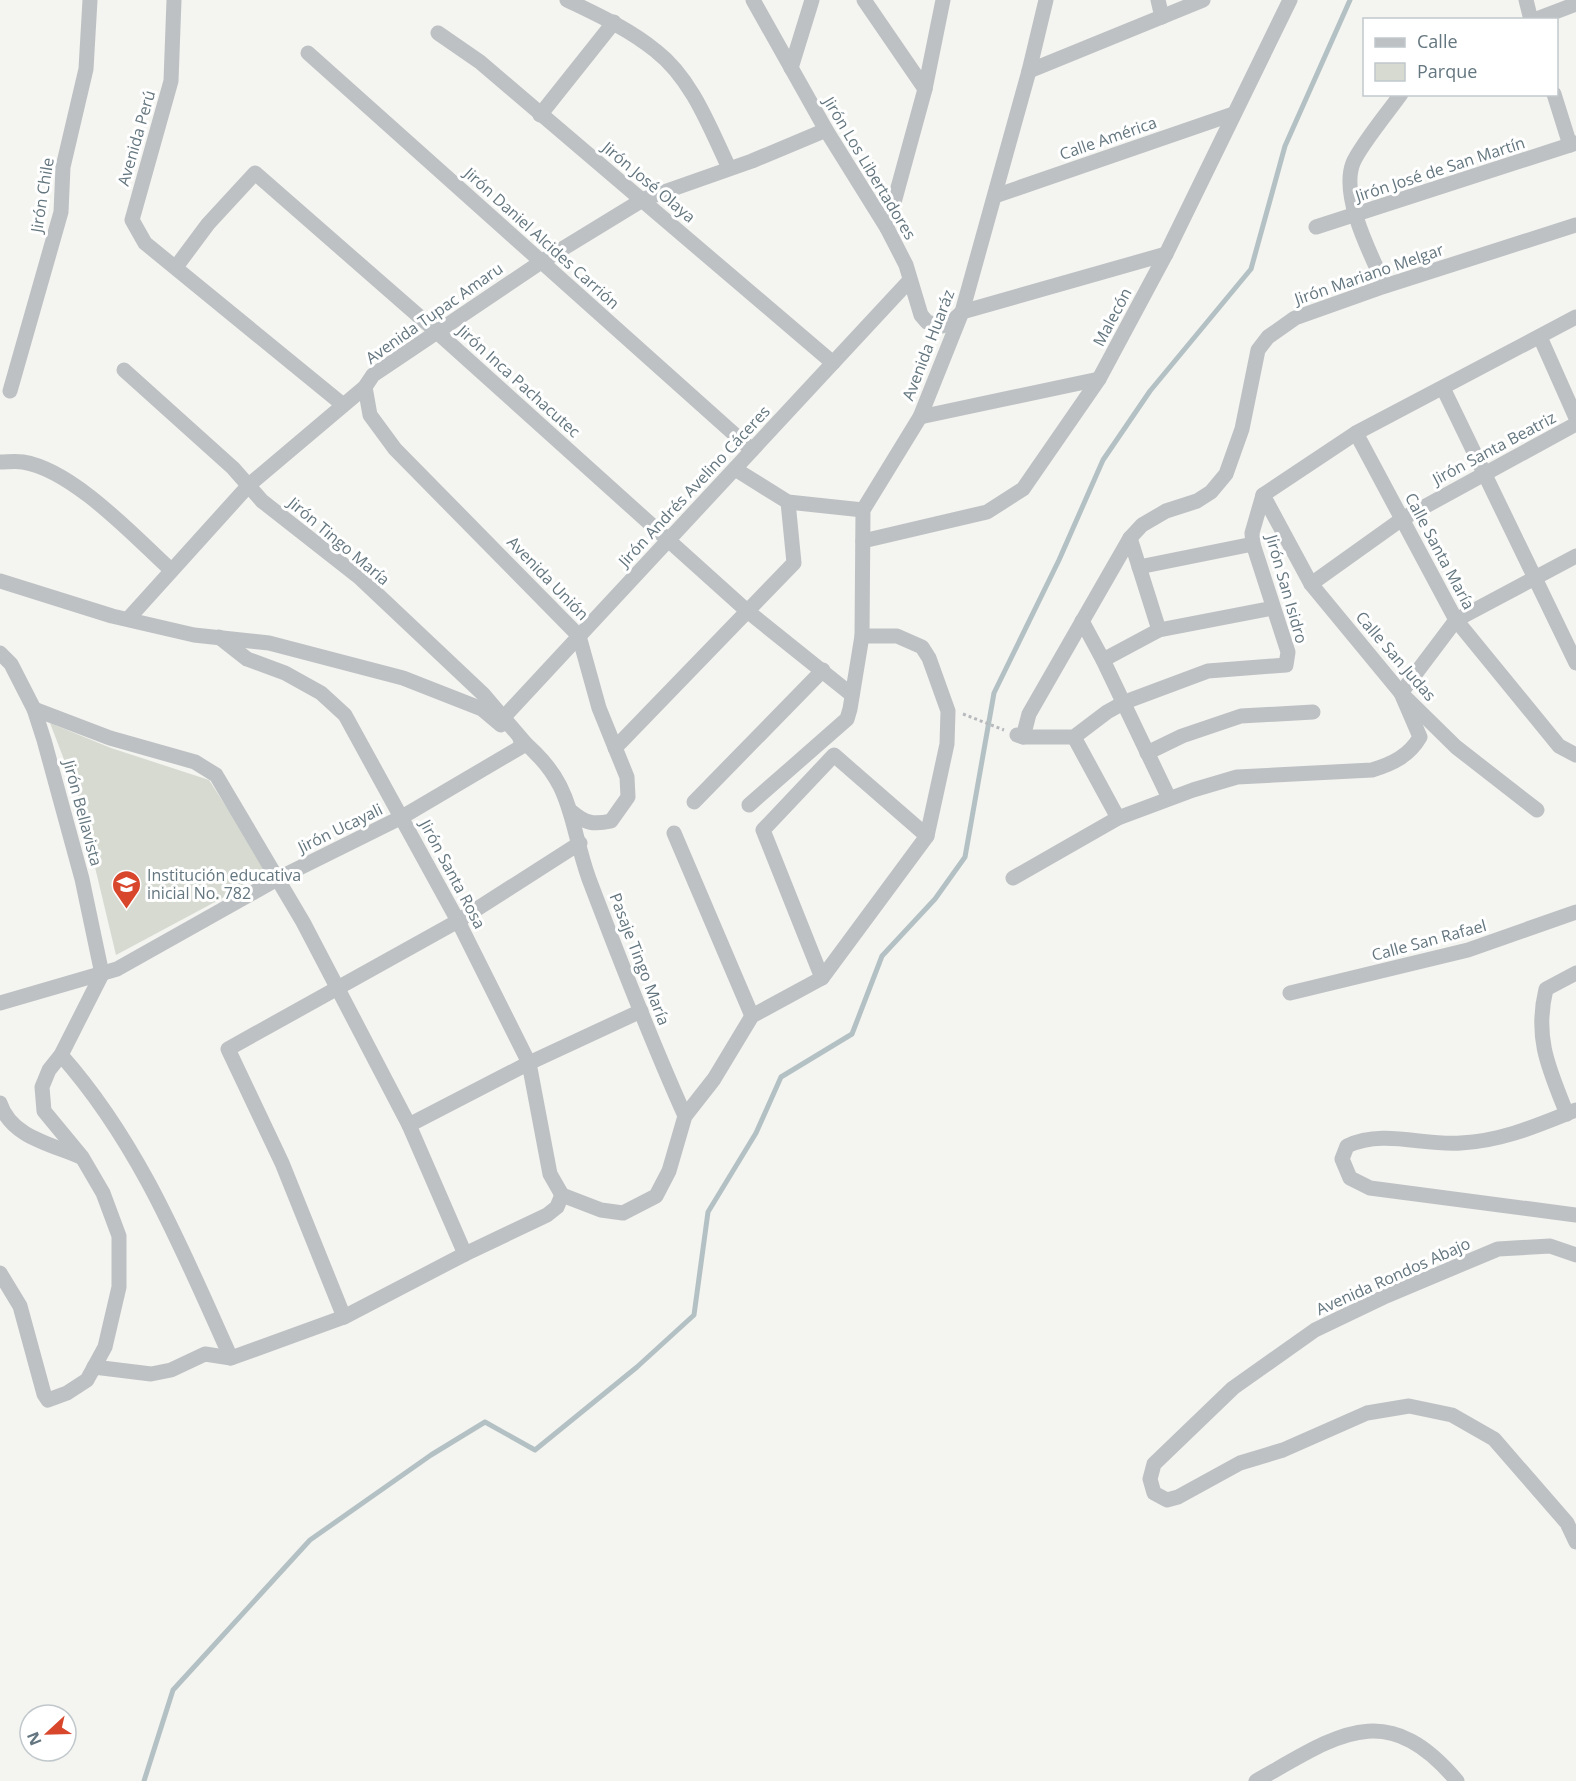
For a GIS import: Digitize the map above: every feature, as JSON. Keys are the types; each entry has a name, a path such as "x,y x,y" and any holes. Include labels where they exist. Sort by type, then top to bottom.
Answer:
{"street":[{"name":"Jirón Chile","path":"10,391 61,212 63,166 86,69 90,0"},
{"name":"Avenida Perú","path":"174,0 171,81 132,220 145,243 176,267"},
{"path":"567,0 614,22 657,51 683,80 729,168"},
{"name":"Jirón Los Libertadores","path":"753,0 906,265 921,315 934,326 949,324 962,312"},
{"path":"791,68 812,0"},
{"path":"864,0 925,89"},
{"path":"886,228 925,89 943,0"},
{"name":"Avenida Huaráz","path":"863,510 920,417 962,312 1029,71 1046,0"},
{"path":"1158,0 1162,17"},
{"path":"1029,71 1203,0"},
{"name":"Malecón","path":"863,541 987,512 1023,489 1099,379 1166,254 1290,0"},
{"path":"1526,0 1532,18"},
{"path":"1538,18 1576,4"},
{"path":"540,115 614,22"},
{"name":"Jirón José Olaya","path":"438,33 480,62 540,115 644,199 833,363"},
{"name":"Jirón Daniel Alcides Carrión","path":"308,53 752,450"},
{"path":"1385,286 1355,217 1351,193 1353,163 1400,96"},
{"path":"1555,96 1573,144"},
{"name":"Calle América","path":"995,196 1233,114"},
{"name":"Avenida Tupac Amaru","path":"128,619 249,485 342,404 365,387 373,375 541,262 644,199 826,130"},
{"name":"Jirón José de San Martín","path":"1316,227 1355,217 1573,144"},
{"name":"Jirón Inca Pachacutec","path":"176,267 208,224 255,173 437,332 746,610 852,695"},
{"name":"Jirón Mariano Melgar","path":"1020,736 1029,714 1130,538 1142,525 1166,511 1197,501 1211,492 1226,474 1242,429 1258,350 1268,337 1295,318 1385,286 1576,225"},
{"path":"962,312 1166,254"},
{"path":"176,267 342,404"},
{"name":"Jirón Andrés Avelino Cáceres","path":"504,717 910,280"},
{"path":"1263,495 1356,434 1576,317"},
{"path":"1540,337 1576,418"},
{"name":"Jirón Tingo María","path":"124,370 249,485 262,501 358,577 483,694 526,744"},
{"path":"920,417 1099,379"},
{"name":"Avenida Unión","path":"365,387 370,415 395,449 579,636 599,708 627,777 628,797 621,810 611,821 597,824 584,822 572,812"},
{"path":"1443,388 1482,473 1576,663"},
{"name":"Jirón Santa Beatriz","path":"1311,584 1402,519 1482,473 1576,424"},
{"name":"Calle Santa María","path":"1356,434 1456,620 1559,747 1576,755"},
{"path":"0,462 24,462 67,480 119,522 171,570"},
{"path":"735,469 788,502 863,510 862,636 847,719 748,805"},
{"name":"Jirón San Isidro","path":"1074,737 1107,711 1125,702 1208,671 1286,665 1288,652 1253,544 1252,533 1263,495"},
{"name":"Calle San Judas","path":"1263,495 1311,584 1401,693 1456,747 1537,810"},
{"path":"615,748 746,610 794,563 788,502"},
{"path":"1130,538 1159,630"},
{"path":"1139,567 1253,544"},
{"path":"1013,878 1118,818 1169,798 1237,777 1372,770 1392,764 1414,746 1420,737 1401,693 1456,620 1576,556"},
{"path":"0,581 128,619 194,635 269,643 403,678 482,710 526,744 550,767 572,812"},
{"path":"1103,660 1159,630 1273,608"},
{"path":"1082,621 1125,702 1169,798"},
{"path":"94,1367 151,1374 171,1370 205,1354 231,1358 344,1317 465,1254 547,1215 557,1207 562,1195 601,1210 622,1213 656,1196 669,1171 685,1116 714,1079 752,1016 822,978 927,836 947,744 948,711 929,658 922,647 897,636 862,636"},
{"name":"Jirón Santa Rosa","path":"219,637 247,659 285,673 321,693 345,715 458,921 529,1063 550,1174 562,1195"},
{"name":"Jirón Bellavista","path":"0,653 11,664 34,709 65,813 102,974"},
{"path":"694,802 823,670"},
{"path":"34,709 110,738 195,762 216,775 279,878 410,1125 465,1254"},
{"path":"1147,753 1182,736 1241,716 1313,712"},
{"path":"1020,736 1074,737 1118,818"},
{"name":"Jirón Ucayali","path":"0,1003 102,974 138,958 279,878 402,817 526,744"},
{"path":"822,978 763,830 834,755 927,836"},
{"name":"Pasaje Tingo María","path":"572,812 588,876 685,1116"},
{"path":"674,833 752,1016"},
{"path":"344,1317 282,1163 228,1049 458,921 580,843"},
{"name":"Calle San Rafael","path":"1290,993 1468,950 1576,912"},
{"path":"1576,973 1546,989 1540,1014 1544,1057 1572,1112 1505,1138 1459,1144 1376,1138 1361,1140 1347,1146 1342,1160 1350,1178 1370,1188 1576,1215"},
{"path":"0,1273 20,1306 44,1394 48,1400 68,1393 87,1380 105,1347 119,1287 119,1236 103,1193 82,1157 44,1111 42,1087 102,974"},
{"path":"410,1125 529,1063 641,1011"},
{"path":"61,1055 114,1124 154,1188 231,1358"},
{"path":"0,1103 4,1116 22,1133 82,1157"},
{"name":"Avenida Rondos Abajo","path":"1576,1255 1550,1246 1498,1249 1386,1296 1315,1330 1233,1388 1154,1464 1150,1479 1154,1493 1167,1500 1178,1497 1240,1463 1283,1450 1367,1413 1409,1406 1452,1415 1494,1439 1567,1523 1576,1542"},
{"path":"1256,1781 1325,1742 1368,1729 1394,1733 1415,1742 1446,1767 1457,1781"}],"path":[{"path":"955,711 1020,736"}],"green space":[{"path":"50,723 111,748 209,780 269,873 116,955 78,796"}],"waterway":[{"path":"144,1781 173,1690 310,1540 431,1455 485,1422 535,1450 637,1367 694,1315 708,1212 756,1133 781,1077 852,1034 882,956 935,899 965,857 994,693 1059,560 1103,460 1150,391 1251,269 1285,146 1350,0"}],"place":[{"name":"Institución educativa inicial No. 782","path":"126,910"}]}
